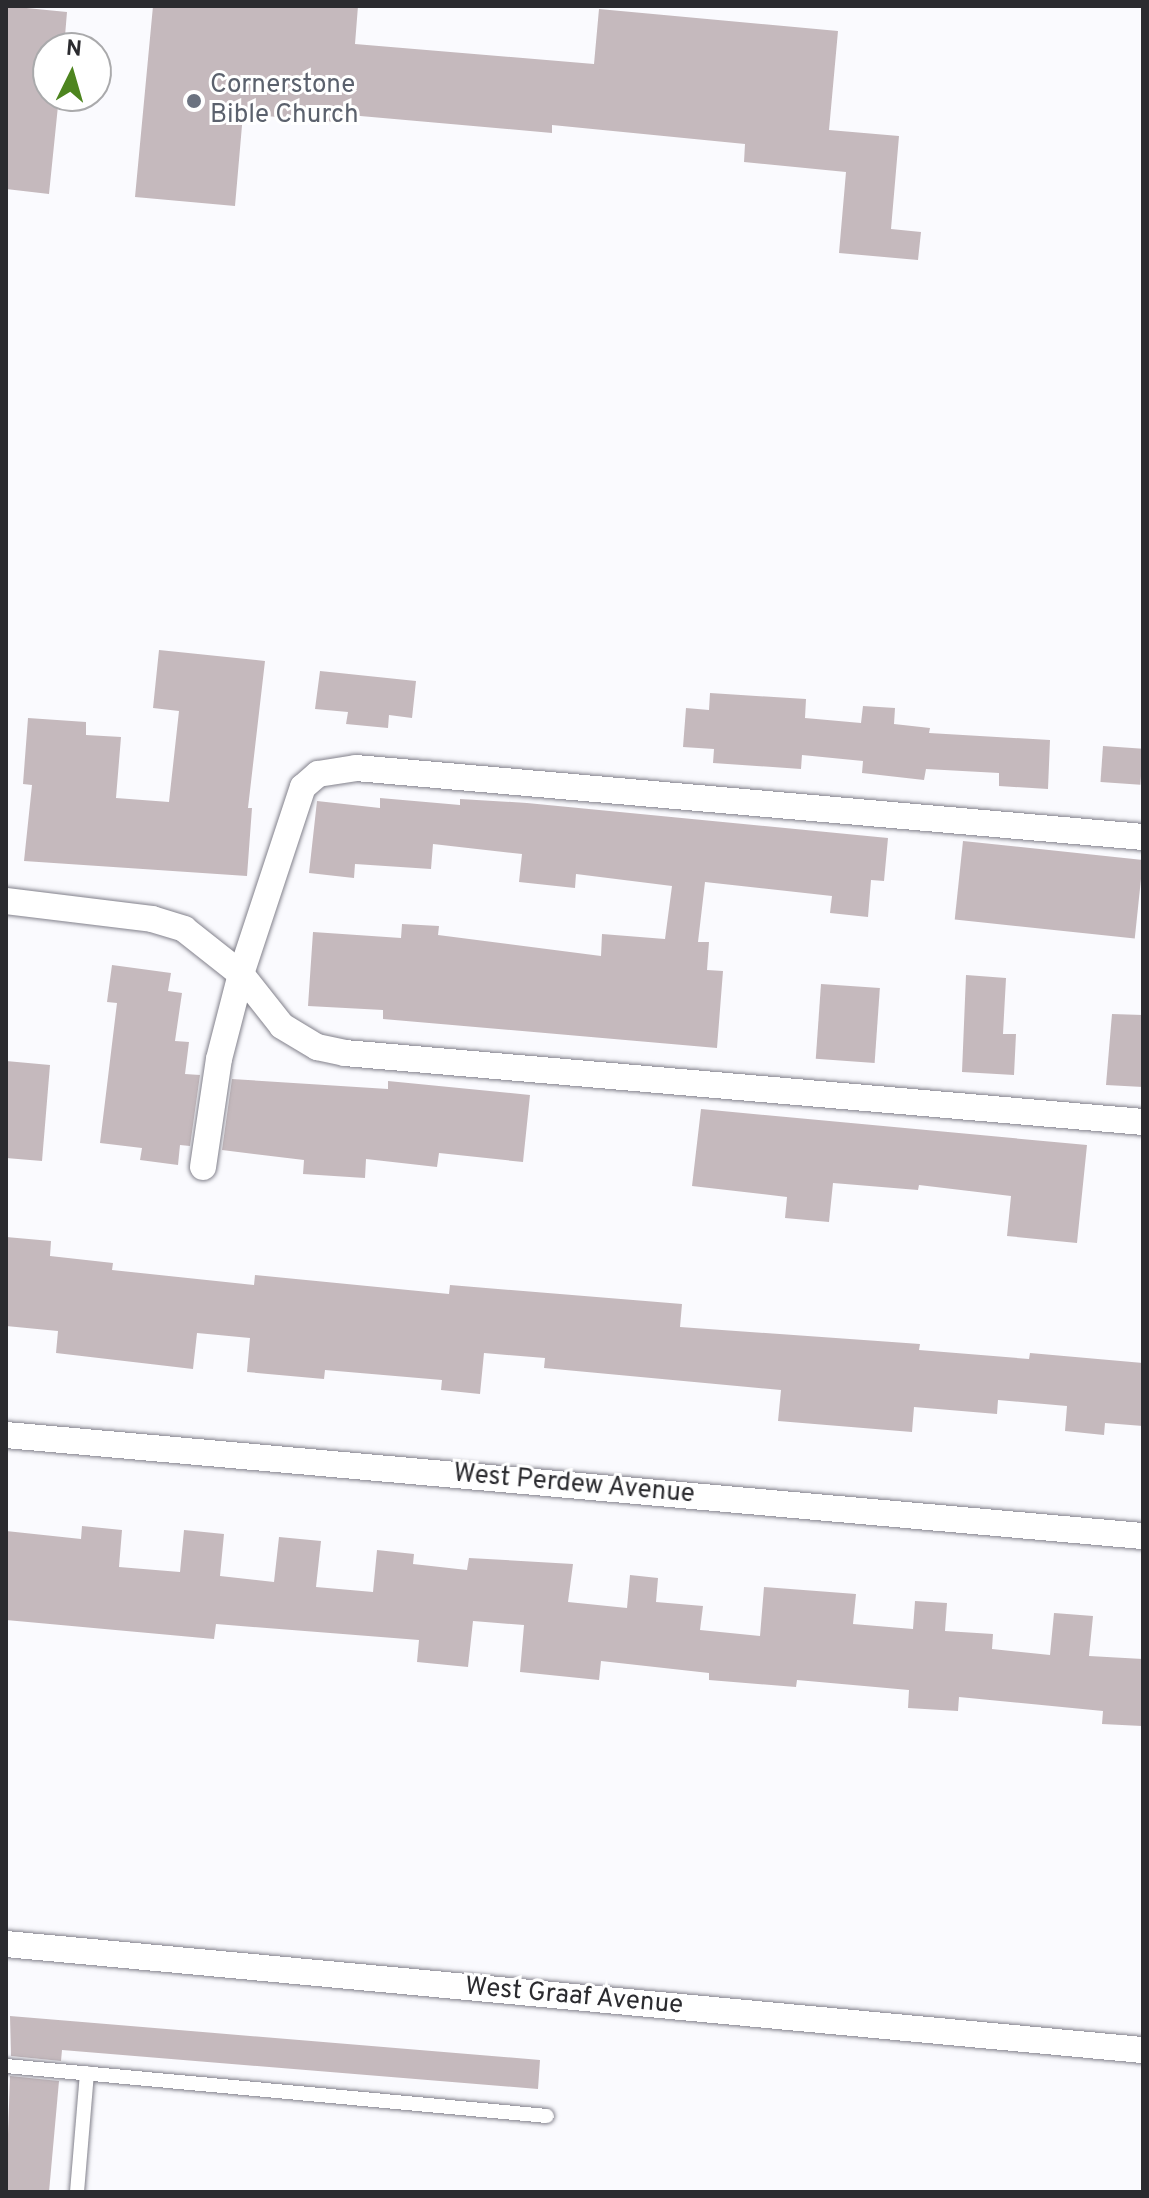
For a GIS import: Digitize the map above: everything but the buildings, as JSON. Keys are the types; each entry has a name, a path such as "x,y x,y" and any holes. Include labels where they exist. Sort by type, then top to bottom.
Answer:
{"street":[{"path":"203,1167 219,1059 241,974 303,787 334,769 1143,837"},
{"path":"6,901 152,919 184,929 241,974 282,1026 317,1047 345,1053 1143,1122"},
{"name":"West Perdew Avenue","path":"6,1435 1143,1536"},
{"name":"West Graaf Avenue","path":"6,1944 1143,2050"}],"lane":[{"path":"6,2066 547,2116"},
{"path":"77,2192 87,2073"}],"place":[{"name":"Cornerstone Bible Church","path":"194,101"}]}
